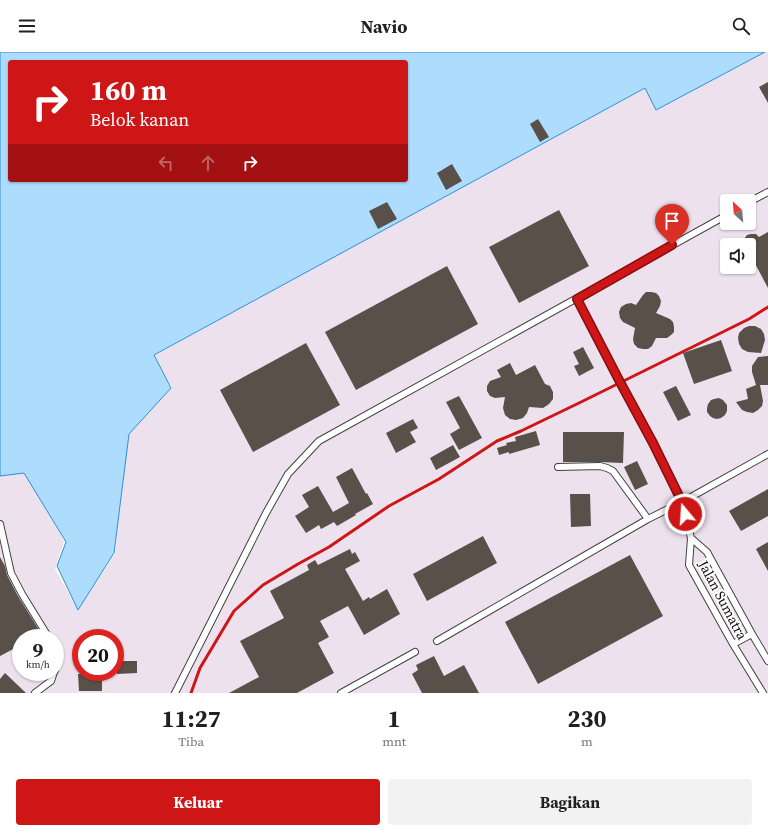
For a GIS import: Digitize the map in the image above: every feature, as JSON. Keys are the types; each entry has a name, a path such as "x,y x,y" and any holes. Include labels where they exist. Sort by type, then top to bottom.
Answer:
{"lane":[{"path":"756,198 768,192"},
{"path":"175,693 266,513 288,474 319,441 577,299 720,218"},
{"path":"577,299 653,443 682,502 691,538"},
{"path":"437,641 648,519 682,502 768,454"},
{"path":"558,467 600,466 607,468 613,472 648,519"},
{"path":"0,524 11,573 43,629"},
{"name":"Jalan Sumatra","path":"691,538 707,552 768,660"},
{"name":"Jalan Sumatra","path":"691,538 689,565 733,644 763,693"},
{"path":"733,644 752,634"},
{"path":"341,693 350,691 416,652"},
{"path":"34,693 51,681"}],"shaded area":[{"path":"765,52 768,52 768,693 0,693 0,475 24,470 64,541 55,569 78,610 115,554 127,434 172,387 152,357 646,88 656,110"}],"water":[{"path":"0,52 765,52 656,110 645,88 154,355 171,388 129,434 114,553 78,610 57,566 66,542 24,473 0,476"}],"building":[{"path":"768,82 768,103 759,87"},
{"path":"538,119 549,137 540,142 530,124"},
{"path":"452,164 462,181 446,190 437,173"},
{"path":"387,202 397,219 378,229 369,211"},
{"path":"559,210 589,266 519,303 489,247"},
{"path":"768,232 768,288 756,265 756,238 745,238 747,235 751,234 756,234 759,237"},
{"path":"447,266 478,324 356,390 325,332"},
{"path":"646,292 656,293 659,296 661,301 656,313 670,319 673,322 674,332 667,338 656,338 652,346 648,349 643,349 638,348 634,344 633,339 635,328 623,322 620,318 619,312 621,307 626,304 631,303 636,305"},
{"path":"755,326 761,329 764,334 765,340 761,353 748,352 742,349 739,344 739,333 744,328"},
{"path":"721,340 732,371 694,384 683,353"},
{"path":"306,343 340,405 253,452 220,390"},
{"path":"583,347 594,368 579,376 574,366 579,364 573,352"},
{"path":"768,356 768,385 760,385 763,401 762,406 753,413 742,410 736,402 748,399 746,389 756,385 752,372 752,366 758,357"},
{"path":"510,363 516,375 535,365 545,384 550,386 553,392 553,399 549,404 543,408 529,407 523,418 516,420 510,419 505,415 503,408 505,397 495,398 490,396 487,391 487,386 490,381 501,377 497,370"},
{"path":"676,386 691,415 678,421 663,392"},
{"path":"459,396 482,438 459,450 450,434 460,428 446,402"},
{"path":"719,398 727,405 727,411 725,415 717,419 710,416 707,412 707,408 711,400"},
{"path":"413,419 418,428 410,432 416,442 396,453 386,433"},
{"path":"536,431 540,445 509,454 509,452 499,455 497,448 507,445 506,443 516,441 515,437"},
{"path":"563,432 624,432 623,463 563,462"},
{"path":"453,445 460,457 436,470 430,458"},
{"path":"637,461 648,484 635,490 624,467"},
{"path":"352,468 373,504 337,526 334,522 321,529 319,525 306,533 295,516 309,507 302,495 318,486 333,512 349,503 336,477"},
{"path":"768,489 768,516 741,531 729,511"},
{"path":"570,494 590,494 591,526 571,527"},
{"path":"483,536 497,563 427,601 413,574"},
{"path":"768,542 768,571 756,549"},
{"path":"350,549 352,554 355,552 360,561 345,569 363,601 369,597 370,599 387,589 400,614 364,635 348,606 320,621 329,637 318,643 334,673 297,693 229,693 259,677 240,641 284,618 270,591 309,570 307,565 315,560 318,565"},
{"path":"630,555 663,616 538,684 505,622"},
{"path":"0,557 18,596 38,629 12,629 12,650 0,656"},
{"path":"434,656 444,676 464,665 479,693 422,693 412,674 418,670 416,665"},
{"path":"124,661 137,661 137,673 124,674"},
{"path":"5,673 26,693 0,693 0,679"},
{"path":"78,681 102,681 102,691 79,691"}],"railway":[{"path":"191,693 200,668 234,611 263,585 329,547 389,506 439,479 497,441 579,403 749,319 768,307"}],"route":[{"path":"672,245 577,299 653,443 682,502 685,514"}]}
